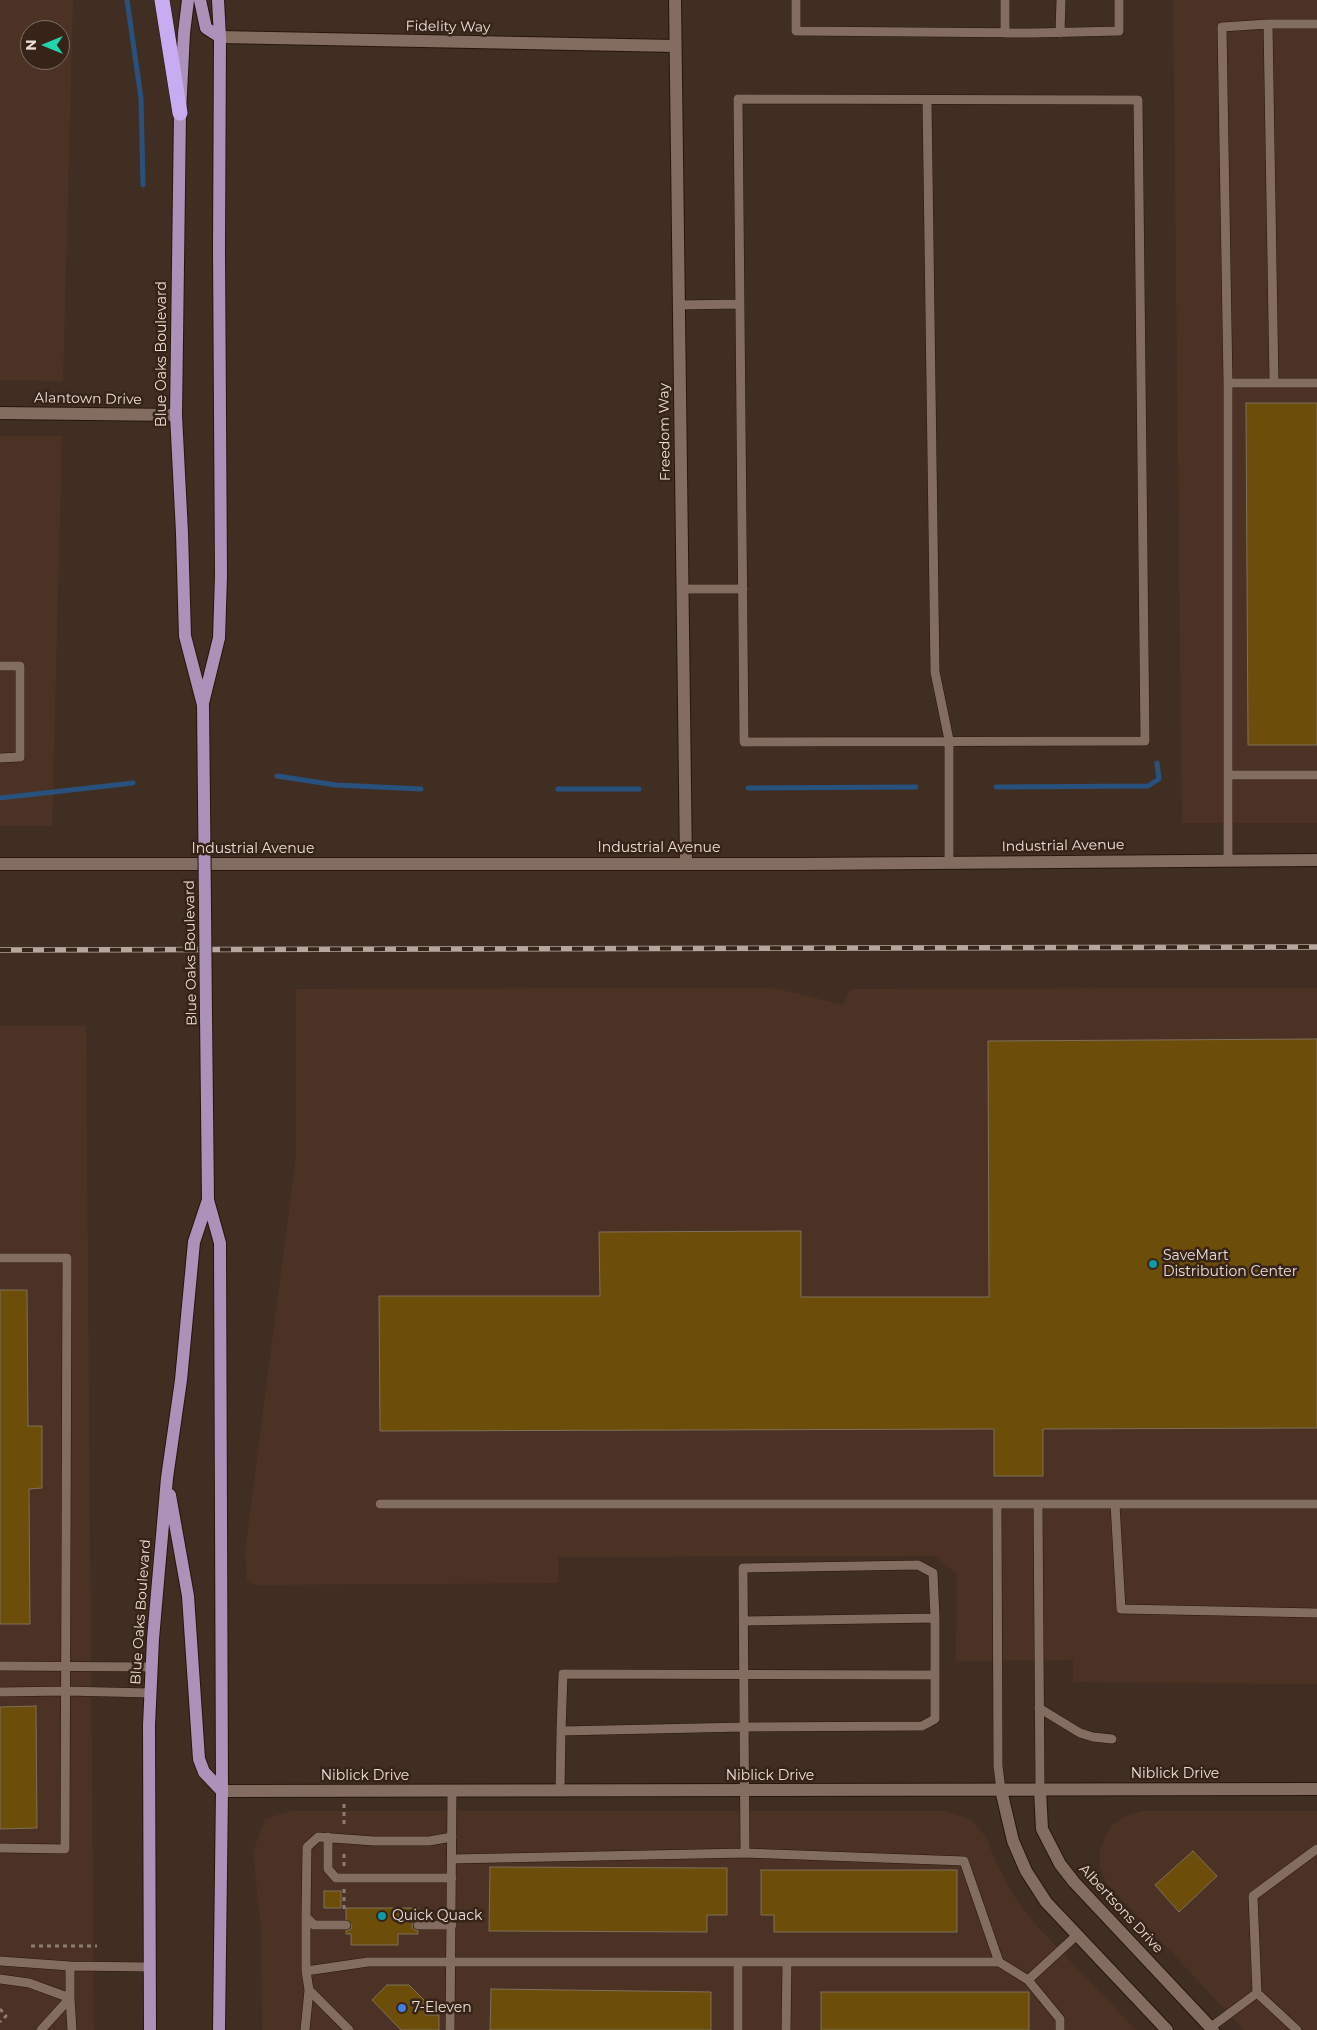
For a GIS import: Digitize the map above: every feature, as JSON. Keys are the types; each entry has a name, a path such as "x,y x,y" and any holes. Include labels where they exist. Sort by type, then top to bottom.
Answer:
{"highway":[{"path":"162,0 180,113"}],"main road":[{"name":"Blue Oaks Boulevard","path":"188,0 184,33 180,113 176,415 185,636 203,706 208,1200 220,1243 222,1791 219,2030"},
{"path":"200,0 206,28 220,37"},
{"name":"Blue Oaks Boulevard","path":"203,706 219,638 221,576 220,37 218,0"},
{"name":"Blue Oaks Boulevard","path":"150,2030 151,1667 167,1478 181,1380 194,1242 208,1200"},
{"path":"167,1478 188,1596 199,1759 204,1772 222,1791"}],"street":[{"name":"Freedom Way","path":"675,0 686,863"},
{"name":"Fidelity Way","path":"220,37 675,46"},
{"name":"Alantown Drive","path":"0,413 176,415"},
{"name":"Industrial Avenue","path":"0,864 802,864 1317,860"},
{"name":"Niblick Drive","path":"222,1791 1317,1789"},
{"path":"1001,1790 1013,1841 1026,1871 1046,1902 1167,2030"},
{"name":"Albertsons Drive","path":"1040,1790 1042,1829 1060,1864 1074,1882 1212,2029"}],"lane":[{"path":"796,0 796,31 1005,33 1119,31 1119,0"},
{"path":"1005,0 1005,33"},
{"path":"1060,33 1061,0"},
{"path":"1268,24 1274,383"},
{"path":"1228,861 1228,383 1222,27 1268,24 1317,24"},
{"path":"738,99 1138,100 1145,741 744,742 740,304 738,99"},
{"path":"926,100 935,672 949,740 949,862"},
{"path":"679,305 740,304"},
{"path":"1228,383 1317,383"},
{"path":"682,590 743,589"},
{"path":"0,666 20,666 20,757 0,758"},
{"path":"1228,775 1317,775"},
{"path":"0,1258 67,1258 65,1849 0,1848"},
{"path":"380,1504 1317,1504"},
{"path":"997,1504 998,1766 1001,1790"},
{"path":"1038,1504 1040,1790"},
{"path":"1115,1504 1121,1609 1317,1613"},
{"path":"561,1731 744,1727 922,1726 935,1719 933,1573 918,1565 743,1568 744,1621 744,1675 744,1727 744,1791 745,1853"},
{"path":"744,1621 935,1618"},
{"path":"0,1666 151,1667"},
{"path":"560,1791 563,1674 935,1675"},
{"path":"0,1692 150,1693"},
{"path":"1039,1708 1080,1733 1093,1737 1112,1738"},
{"path":"450,2030 452,1791"},
{"path":"305,2030 309,1990 306,1971 307,1847 318,1837 374,1841 429,1841 452,1837"},
{"path":"328,1837 328,1869 336,1878 452,1878"},
{"path":"1297,2030 1257,1992 1253,1896 1317,1849"},
{"path":"452,1859 745,1853 964,1861 999,1962"},
{"path":"306,1918 314,1925 346,1925"},
{"path":"418,1925 452,1925"},
{"path":"1028,1980 1076,1935"},
{"path":"0,1961 70,1966 149,1967"},
{"path":"306,1971 368,1962 999,1962 1028,1980 1060,2019 1060,2030"},
{"path":"786,2030 787,1962"},
{"path":"738,1963 738,2030"},
{"path":"70,1966 72,2030"},
{"path":"0,1979 29,1983 70,1998"},
{"path":"309,1990 349,2030"},
{"path":"1212,2029 1257,1992"},
{"path":"41,2030 70,1998"}],"path":[{"path":"31,1946 97,1946"},
{"path":"0,2009 6,2016 0,2022"}],"shaded area":[{"path":"0,0 73,0 63,381 0,380"},
{"path":"1173,0 1317,0 1317,823 1182,823"},
{"path":"0,436 62,436 52,826 0,826"},
{"path":"1317,988 1317,1684 1073,1682 1073,1660 956,1661 957,1574 935,1556 558,1557 558,1583 254,1585 247,1580 245,1552 296,1156 296,989 778,989 843,1005 851,989"},
{"path":"0,1026 86,1026 94,2030 0,2030"},
{"path":"290,1811 945,1811 970,1819 987,1838 995,1861 1017,1901 1036,1925 1136,2030 262,2030 261,1929 253,1852 265,1819"},
{"path":"1143,1811 1317,1811 1317,2030 1244,2030 1106,1882 1100,1866 1100,1852 1105,1837 1112,1825 1128,1815"}],"building":[{"path":"1246,403 1317,403 1317,745 1248,745"},
{"name":"SaveMart Distribution Center","path":"1317,1039 1317,1428 1043,1429 1043,1476 994,1476 994,1429 380,1431 379,1296 600,1296 599,1232 801,1231 801,1297 989,1297 988,1041"},
{"path":"0,1290 27,1290 28,1426 42,1426 42,1488 29,1489 30,1624 0,1624"},
{"path":"36,1706 37,1828 0,1829 0,1707"},
{"path":"1193,1851 1217,1876 1179,1912 1155,1885"},
{"path":"490,1867 727,1868 727,1915 707,1915 707,1932 489,1931"},
{"path":"761,1870 957,1870 957,1932 774,1932 774,1915 761,1915"},
{"path":"324,1891 341,1891 341,1908 324,1908"},
{"name":"Quick Quack","path":"346,1908 418,1908 418,1919 414,1920 412,1925 413,1929 418,1931 418,1934 398,1934 398,1945 351,1945 351,1934 346,1934 346,1931 351,1929 352,1925 346,1919"},
{"name":"7-Eleven","path":"387,1985 409,1985 425,2001 425,2015 439,2015 439,2030 401,2030 372,2000"},
{"path":"491,1989 711,1992 711,2030 490,2030"},
{"path":"821,1992 1029,1992 1029,2030 821,2030"}],"waterway":[{"path":"127,0 141,98 143,185"},
{"path":"996,787 1148,786 1159,779 1157,763"},
{"path":"277,776 336,785 421,789"},
{"path":"0,798 133,783"},
{"path":"748,788 916,787"},
{"path":"558,789 639,789"}],"railway":[{"path":"0,950 1317,947"}],"place":[{"name":"SaveMart Distribution Center","path":"1153,1264"},
{"name":"Quick Quack","path":"382,1916"},
{"name":"7-Eleven","path":"402,2008"}]}
